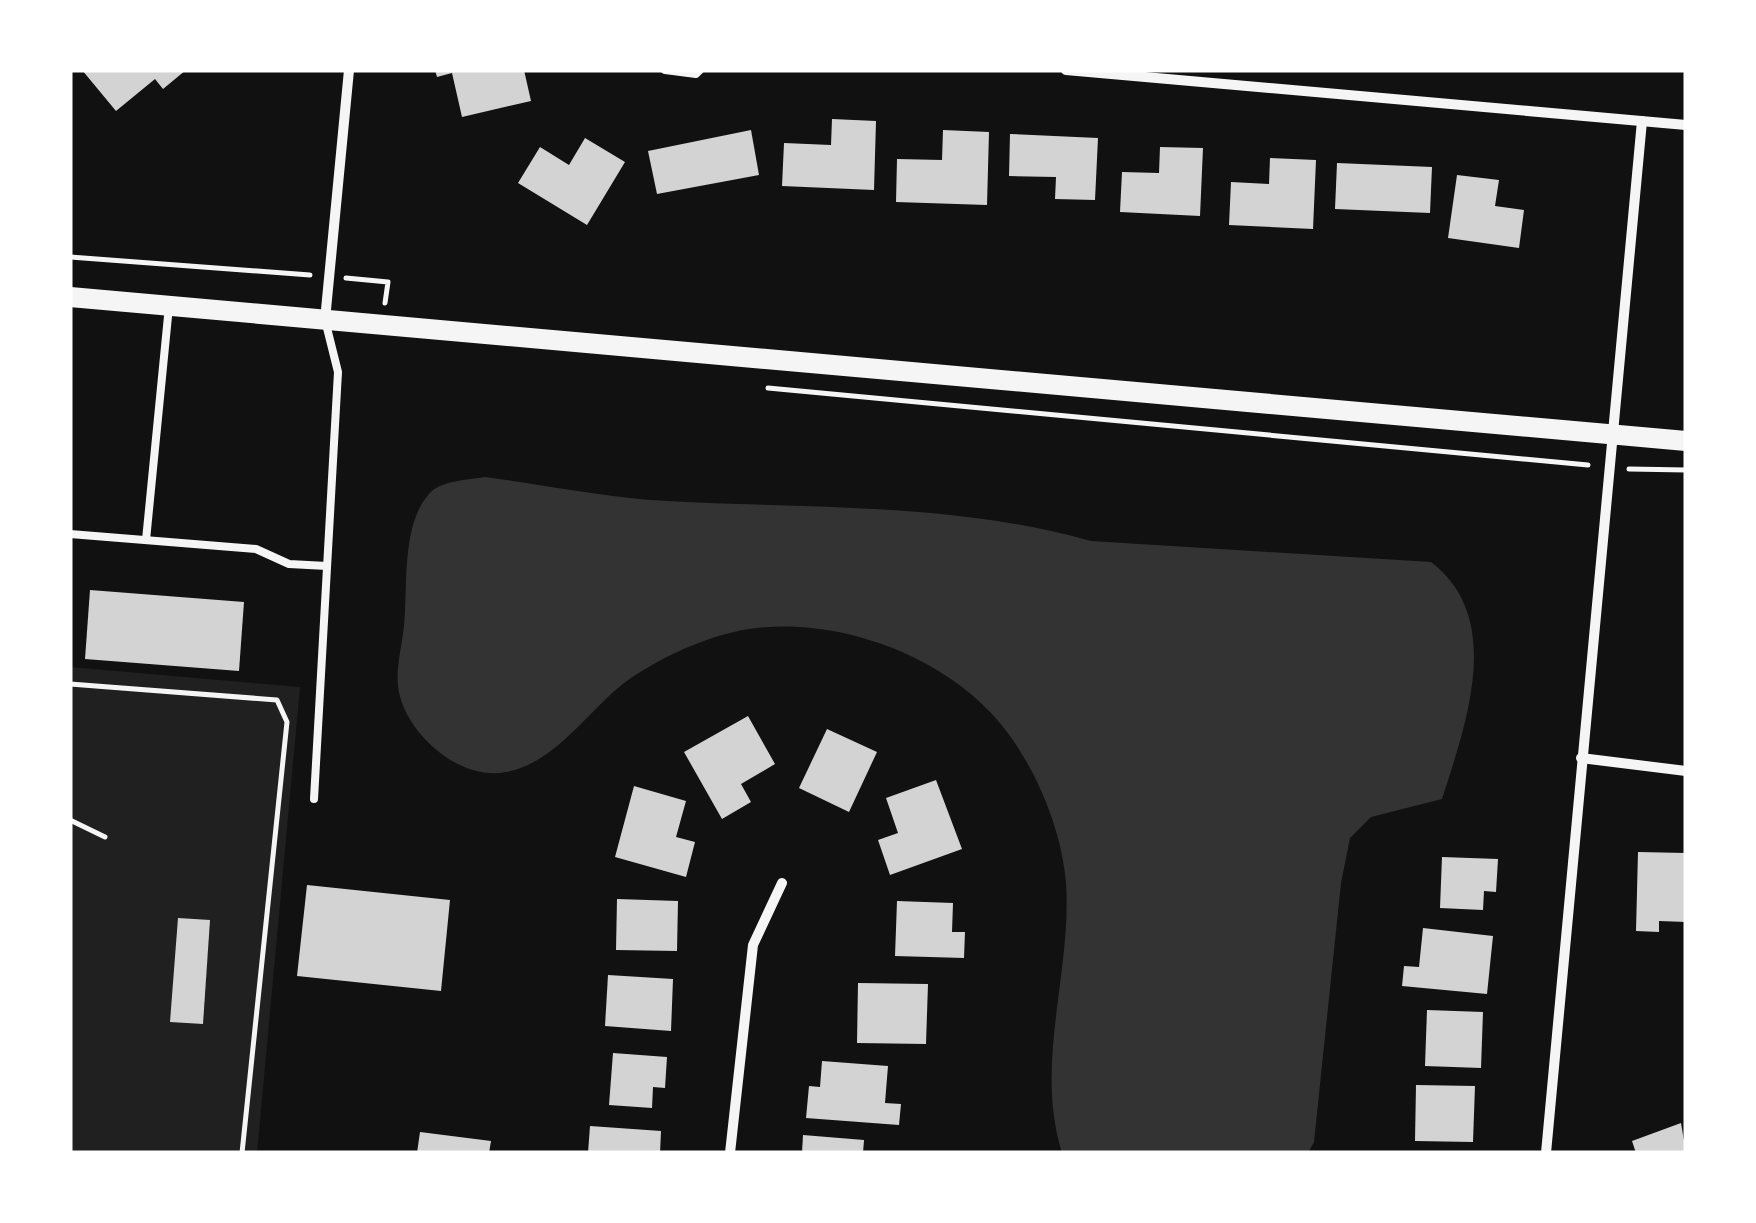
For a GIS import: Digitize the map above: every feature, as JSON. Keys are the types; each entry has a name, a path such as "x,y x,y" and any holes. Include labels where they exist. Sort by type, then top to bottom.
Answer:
{"main road":[{"path":"70,298 1686,441"}],"street":[{"path":"325,320 349,70"},
{"path":"1066,70 1686,125"},
{"path":"1546,1153 1642,121"},
{"path":"1581,758 1686,771"},
{"path":"730,1153 754,945 782,883"}],"lane":[{"path":"664,70 696,74 700,70"},
{"path":"146,540 169,306"},
{"path":"314,799 338,372 325,320"},
{"path":"70,534 256,549 289,564 327,566"}],"path":[{"path":"70,257 290,274"},
{"path":"359,279 388,282 386,297"},
{"path":"752,386 1556,462"},
{"path":"1655,472 1686,470"},
{"path":"70,684 277,700 288,722 242,1153"},
{"path":"70,820 105,837"}],"shaded area":[{"path":"485,477 644,499 934,513 1039,528 1091,541 1431,562 1454,585 1467,612 1473,642 1469,706 1442,799 1371,817 1350,838 1341,883 1314,1142 1308,1153 1062,1153 1052,1086 1066,883 1054,825 1030,769 988,709 961,686 897,650 827,630 792,627 740,631 691,646 645,669 616,690 558,746 525,766 488,773 470,769 437,750 411,720 398,686 410,539 420,507 434,489"},
{"path":"70,667 300,687 257,1153 70,1153"}],"building":[{"path":"82,70 186,70 163,89 155,79 116,111"},
{"path":"435,70 524,70 531,101 462,117 452,73 437,77"},
{"path":"832,119 876,121 874,190 782,186 784,143 831,145"},
{"path":"751,130 759,175 657,194 648,151"},
{"path":"943,130 989,132 987,205 896,202 897,159 942,160"},
{"path":"1010,134 1098,138 1095,200 1055,199 1056,177 1009,176"},
{"path":"585,138 625,162 587,225 518,183 540,147 569,165"},
{"path":"1160,147 1203,148 1200,216 1120,212 1122,172 1159,173"},
{"path":"1270,158 1316,160 1313,229 1229,225 1231,182 1269,184"},
{"path":"1337,163 1432,167 1430,213 1335,209"},
{"path":"1457,175 1499,180 1495,206 1524,210 1519,248 1448,238"},
{"path":"90,590 244,602 239,671 85,659"},
{"path":"748,716 775,764 741,784 751,802 722,819 684,752"},
{"path":"827,729 877,752 849,812 799,788"},
{"path":"936,780 962,849 890,875 878,840 898,833 886,798"},
{"path":"634,786 686,801 676,837 695,842 686,877 615,857"},
{"path":"1638,852 1686,853 1686,922 1659,921 1659,932 1636,931"},
{"path":"1442,857 1498,859 1496,892 1484,891 1483,910 1440,908"},
{"path":"307,885 450,900 441,991 297,976"},
{"path":"617,899 678,901 677,951 616,950"},
{"path":"897,901 953,903 952,932 965,932 964,958 895,956"},
{"path":"178,918 210,920 203,1024 170,1022"},
{"path":"1423,928 1493,936 1487,994 1402,986 1404,966 1419,967"},
{"path":"608,975 673,979 671,1031 605,1026"},
{"path":"858,983 928,984 926,1044 857,1043"},
{"path":"1427,1010 1483,1012 1481,1068 1425,1066"},
{"path":"613,1053 667,1057 665,1088 653,1087 652,1108 609,1105"},
{"path":"822,1061 888,1066 885,1103 901,1104 899,1125 806,1118 809,1086 820,1087"},
{"path":"1416,1085 1475,1086 1473,1142 1415,1141"},
{"path":"1681,1123 1686,1153 1636,1153 1632,1141"},
{"path":"590,1126 661,1131 660,1153 588,1153"},
{"path":"420,1132 491,1141 489,1153 417,1153"},
{"path":"803,1135 864,1140 863,1153 802,1153"}]}
